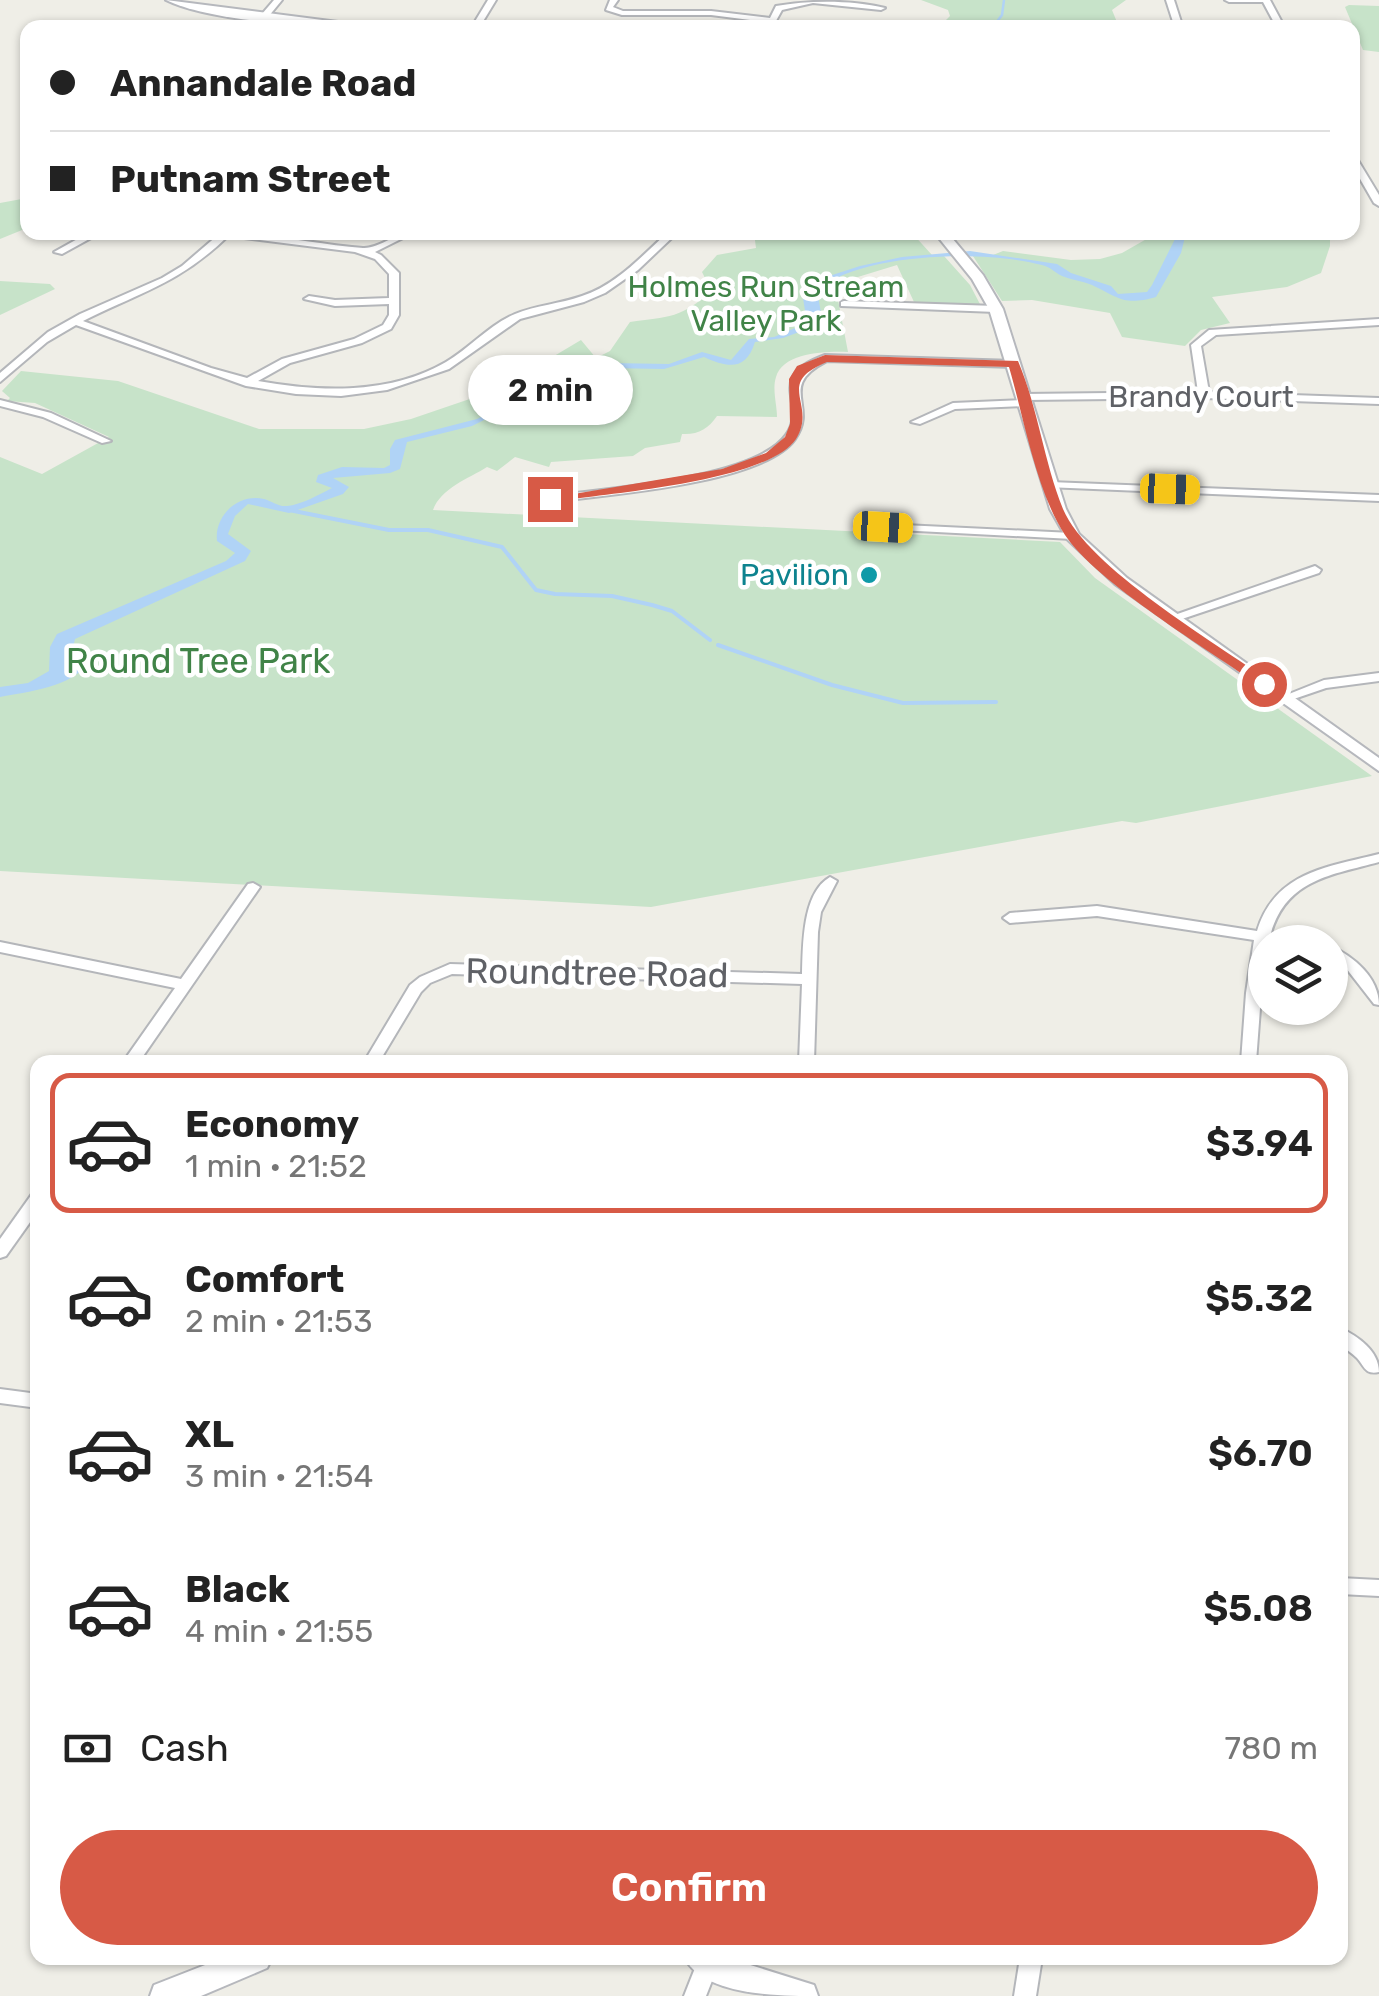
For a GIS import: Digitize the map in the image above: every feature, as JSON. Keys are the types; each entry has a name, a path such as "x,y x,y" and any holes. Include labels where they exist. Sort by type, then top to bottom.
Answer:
{"main road":[{"path":"171,0 210,11 297,20"},
{"path":"947,240 996,309 1050,485 1072,536 1098,563 1379,766"},
{"path":"180,1994 242,1965"},
{"path":"715,1965 761,1986 803,1996"}],"street":[{"path":"263,20 278,0"},
{"path":"614,0 608,6 622,13 698,13 744,20"},
{"path":"698,13 706,0"},
{"path":"1229,0 1266,0"},
{"path":"772,20 779,8 797,2 881,8"},
{"path":"1373,181 1379,203"},
{"path":"60,252 83,240"},
{"path":"0,379 32,347 75,321 178,276 219,240"},
{"path":"246,383 286,361 379,332 392,321 391,267 368,252 279,240"},
{"path":"368,252 394,240"},
{"path":"75,321 246,383 326,394 375,389 418,378 462,358 514,318 603,291 664,240"},
{"path":"309,299 335,303 394,301"},
{"path":"844,304 996,309"},
{"path":"1204,394 1196,345 1213,332 1379,322"},
{"path":"550,499 724,472 770,455 790,439 796,424 794,379 800,369 825,358 1014,364"},
{"name":"Brandy Court","path":"916,422 953,406 1024,400 1204,394 1379,400"},
{"path":"0,403 47,415 106,441"},
{"path":"1050,485 1379,498"},
{"path":"883,527 1072,536"},
{"path":"1172,618 1316,570"},
{"path":"1285,698 1324,684 1379,677"},
{"path":"1265,925 1270,909 1292,888 1321,874 1379,858"},
{"path":"808,1055 814,912 830,881"},
{"path":"136,1055 253,887"},
{"path":"1010,918 1097,912 1248,934"},
{"path":"0,947 185,985"},
{"path":"1348,963 1379,1000"},
{"name":"Roundtree Road","path":"376,1055 415,989 450,969 809,979"},
{"path":"1250,1055 1253,1025"},
{"path":"0,1252 7,1231 30,1207"},
{"path":"1348,1341 1373,1367"},
{"path":"0,1396 30,1399"},
{"path":"1348,1586 1379,1588"},
{"path":"695,1996 703,1965"},
{"path":"1024,1996 1030,1965"}],"green space":[{"path":"921,0 1126,0 1112,10 1116,20 946,20 950,16 948,10"},
{"path":"1379,6 1379,52 1363,50 1360,20 1350,20 1345,7"},
{"path":"20,199 20,231 0,239 0,203"},
{"name":"Round Tree Park","path":"755,240 918,240 932,255 944,256 970,285 981,306 914,302 897,265 835,284 848,352 807,355 787,362 774,387 777,417 717,416 702,430 682,434 680,442 645,448 633,456 551,462 549,467 515,457 497,471 487,467 456,485 433,510 1060,542 1095,578 1372,776 1136,823 1122,821 651,907 0,871 0,457 42,474 109,437 35,403 7,401 10,398 2,391 21,371 118,381 259,429 364,429 411,419 499,389 581,340 596,358 610,351 630,322 674,315 701,299 711,290 702,272 717,255 756,248"},
{"name":"Holmes Run Stream Valley Park","path":"1145,240 1330,240 1321,273 1287,287 1212,297 1230,323 1201,330 1185,346 1122,337 1110,313 1032,300 1002,301 971,253 993,255 1003,251 1071,260 1122,253"},
{"path":"0,281 50,284 55,289 0,315"}],"water":[{"path":"1174,240 1184,240 1156,297 1136,301 1062,276 1045,266 990,257 894,261 838,277 817,290 821,313 818,325 783,338 755,342 741,362 728,365 704,357 664,369 608,368 603,372 599,390 587,401 559,407 526,399 472,426 407,442 400,469 333,478 349,487 343,494 289,513 248,504 235,516 228,534 251,551 245,561 75,639 72,651 88,662 72,677 49,687 0,697 0,687 28,683 49,671 50,647 57,634 226,561 235,553 217,541 217,532 224,515 237,503 254,498 284,506 304,501 332,488 316,482 318,475 342,467 384,468 390,465 390,449 395,440 477,419 533,391 541,392 549,401 574,400 591,387 594,370 609,363 669,364 702,352 731,360 749,339 774,337 807,323 802,292 817,280 902,257 970,251 1057,264 1071,273 1111,286 1118,294 1147,292"}],"waterway":[{"path":"998,20 1004,0"},
{"path":"289,510 389,530 428,530 502,547 536,590 612,596 652,605 672,611 710,640"},
{"path":"718,645 832,685 903,703 996,702"}],"place":[{"name":"Pavilion","path":"869,575"}],"route":[{"path":"550,499 724,472 770,455 790,439 796,424 794,379 800,369 825,358 1014,364 1058,510 1072,536 1120,580 1264,684"}]}
